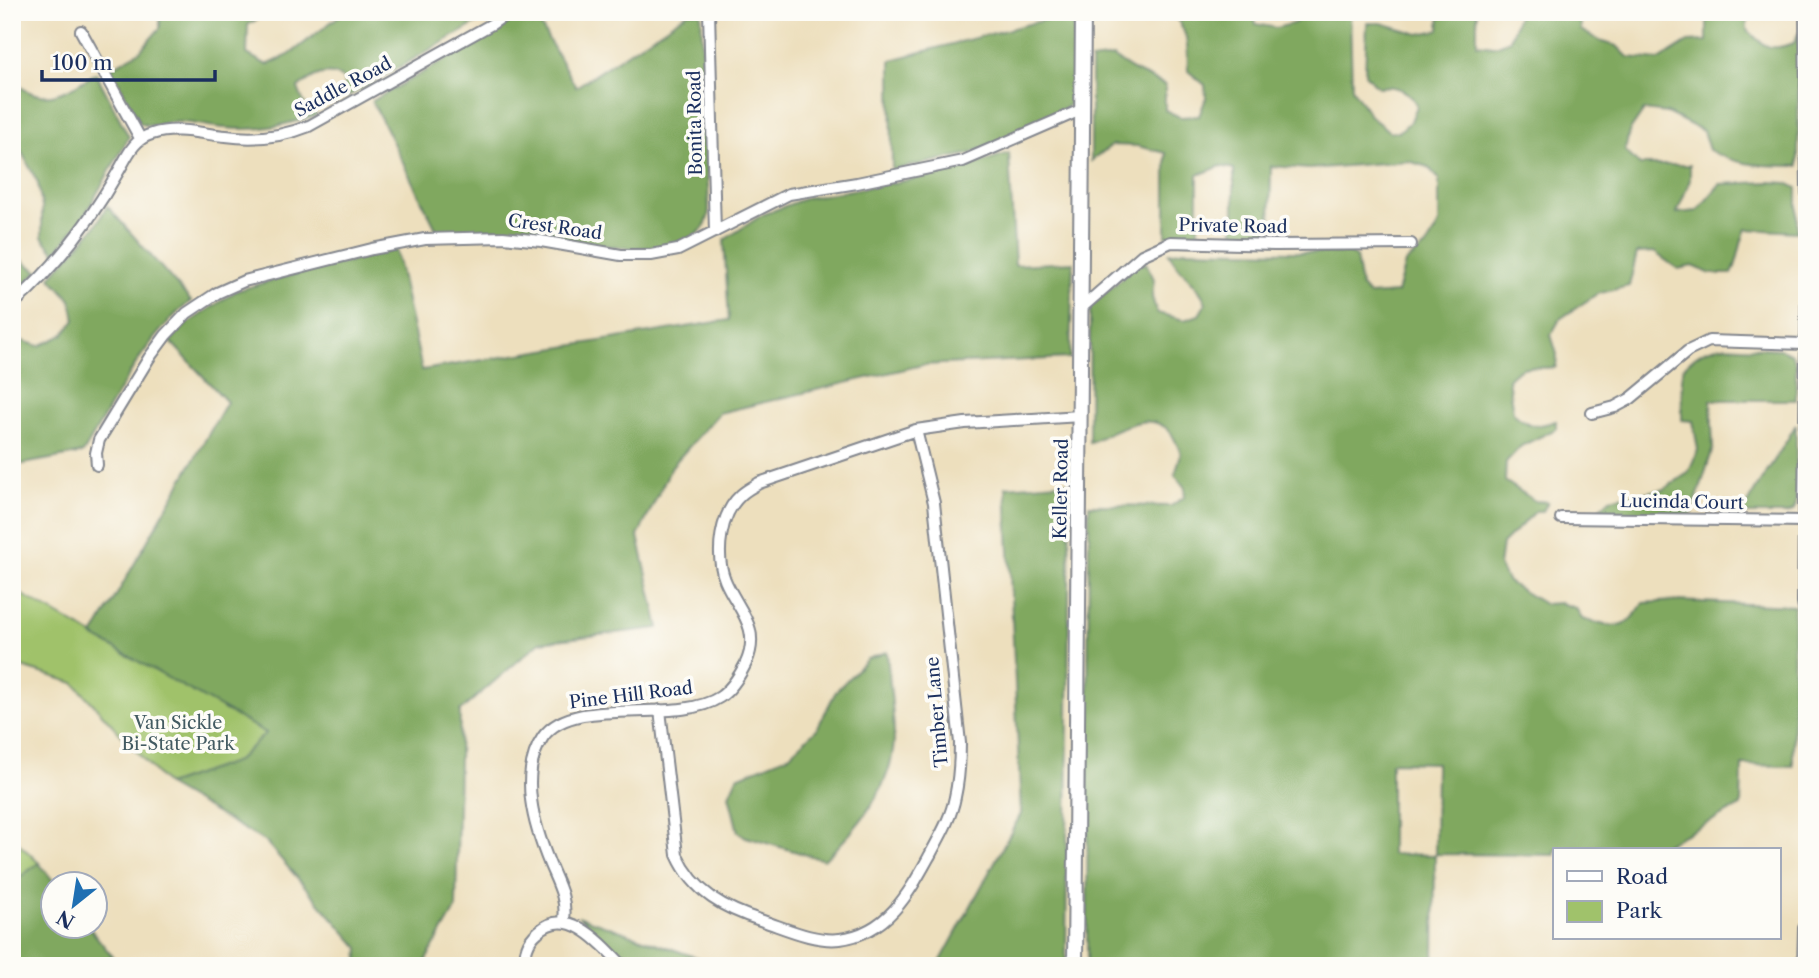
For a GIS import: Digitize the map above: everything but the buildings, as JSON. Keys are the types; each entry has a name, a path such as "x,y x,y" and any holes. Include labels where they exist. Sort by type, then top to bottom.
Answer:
{"street":[{"name":"Saddle Road","path":"140,138 172,129 255,138 288,135 309,127 414,69 509,12"},
{"name":"Bonita Road","path":"709,12 715,232"},
{"name":"Keller Road","path":"1075,966 1083,12"},
{"path":"1805,12 1807,193"},
{"path":"12,305 61,256 84,228 130,150 140,138 81,31"},
{"name":"Crest Road","path":"97,465 99,440 166,335 187,313 217,293 244,281 372,249 425,239 503,237 621,255 651,255 678,250 789,194 963,161 1083,109"},
{"name":"Private Road","path":"1079,310 1142,255 1171,242 1270,245 1411,244"},
{"path":"1807,262 1803,521 1803,602 1807,628"},
{"path":"1592,413 1615,407 1630,399 1688,351 1709,341 1805,344"},
{"name":"Pine Hill Road","path":"564,920 565,900 549,862 532,802 529,776 533,753 545,734 561,721 584,715 705,704 721,697 736,681 747,661 751,642 749,622 725,580 720,557 725,518 740,496 769,479 916,430 978,422 1081,416"},
{"name":"Timber Lane","path":"660,710 677,855 684,872 697,887 715,901 738,913 816,938 838,939 859,935 880,924 896,910 910,892 946,827 960,771 960,743 934,503 916,430"},
{"name":"Lucinda Court","path":"1561,518 1803,521"},
{"path":"524,966 525,951 532,937 554,922 564,920 591,936 622,966"},
{"path":"1803,966 1803,943 1807,923"}],"green space":[{"path":"160,12 245,12 256,20 248,25 247,54 267,65 289,55 344,12 496,12 347,97 343,78 331,74 314,77 298,88 304,103 317,115 283,125 238,129 183,122 154,125 140,123 111,68 140,51 160,28"},
{"path":"525,12 533,12 576,87 689,12 701,12 709,210 706,223 700,231 679,242 640,248 513,231 437,231 372,101 492,34"},
{"path":"1074,12 1072,102 1005,139 969,154 892,170 891,60"},
{"path":"1171,12 1253,12 1256,24 1276,28 1295,23 1302,12 1350,12 1352,88 1371,117 1390,132 1399,132 1411,121 1417,106 1405,92 1390,87 1378,87 1365,74 1367,23 1381,23 1419,34 1439,30 1440,12 1477,12 1477,44 1494,46 1510,40 1519,12 1580,12 1581,30 1602,42 1617,46 1628,57 1659,60 1688,42 1707,41 1707,12 1747,12 1747,29 1768,46 1778,47 1794,43 1799,32 1798,166 1752,164 1720,156 1709,150 1703,131 1667,113 1644,110 1629,132 1625,151 1640,165 1690,165 1690,180 1677,213 1697,211 1720,184 1787,183 1797,188 1797,232 1746,229 1732,274 1711,274 1693,266 1678,269 1654,252 1637,253 1629,286 1597,294 1560,319 1551,335 1557,354 1556,367 1525,367 1508,379 1513,413 1533,425 1556,421 1556,429 1521,446 1506,462 1505,481 1535,501 1548,502 1543,511 1536,511 1502,544 1499,566 1508,582 1544,604 1560,603 1576,608 1582,619 1610,626 1624,624 1630,620 1643,603 1675,601 1794,606 1793,766 1742,765 1741,806 1658,848 1553,848 1553,855 1435,854 1436,763 1391,762 1391,854 1435,855 1434,966 1087,966 1089,505 1171,506 1184,497 1185,488 1175,475 1181,453 1171,433 1163,426 1153,422 1131,424 1089,443 1090,307 1135,266 1146,263 1154,279 1152,297 1157,313 1184,320 1199,315 1206,303 1203,296 1169,253 1184,250 1349,253 1356,257 1361,287 1369,295 1397,293 1405,263 1427,245 1439,224 1439,179 1428,167 1408,161 1309,169 1271,166 1270,239 1234,237 1234,169 1221,166 1198,175 1198,235 1166,236 1166,153 1137,146 1112,145 1091,161 1091,60 1113,57 1165,85 1165,110 1180,117 1199,116 1206,98 1205,85 1188,71 1187,46 1182,26"},
{"path":"96,73 129,137 82,220 55,253 42,237 42,207 38,183 12,134 12,79 33,94 44,95 65,91"},
{"path":"1009,153 1015,265 1073,262 1070,358 922,365 719,413 672,466 638,536 659,628 540,642 460,711 456,908 426,960 427,966 358,966 359,948 266,842 167,785 237,761 266,733 93,636 227,402 170,341 187,324 236,291 396,250 422,370 729,320 724,240 762,215 806,198 943,174"},
{"path":"107,206 191,301 158,333 144,352 83,453 12,466 12,336 39,346 63,335 75,320 71,300 50,277 95,227"},
{"path":"12,242 22,260 38,271 12,296"},
{"path":"1722,346 1781,349 1792,354 1796,363 1796,400 1711,400 1713,448 1692,514 1595,513 1610,499 1664,489 1688,473 1698,450 1693,421 1682,420 1682,369 1699,354"},
{"path":"1796,424 1796,505 1793,511 1786,514 1742,514 1783,447"},
{"path":"1070,482 1066,966 938,966 1021,814 1006,487"},
{"name":"Van Sickle Bi-State Park","path":"12,589 266,733 237,761 167,785 74,683 12,664"},
{"path":"887,652 894,728 892,756 880,790 849,835 824,860 746,837 738,832 729,795 737,777 788,756 817,729 836,691 867,659"},
{"path":"12,837 39,863 12,883"},
{"path":"39,863 45,870 38,870 38,940 99,940 120,966 12,966 12,883"},
{"path":"578,916 721,966 633,966"}]}
